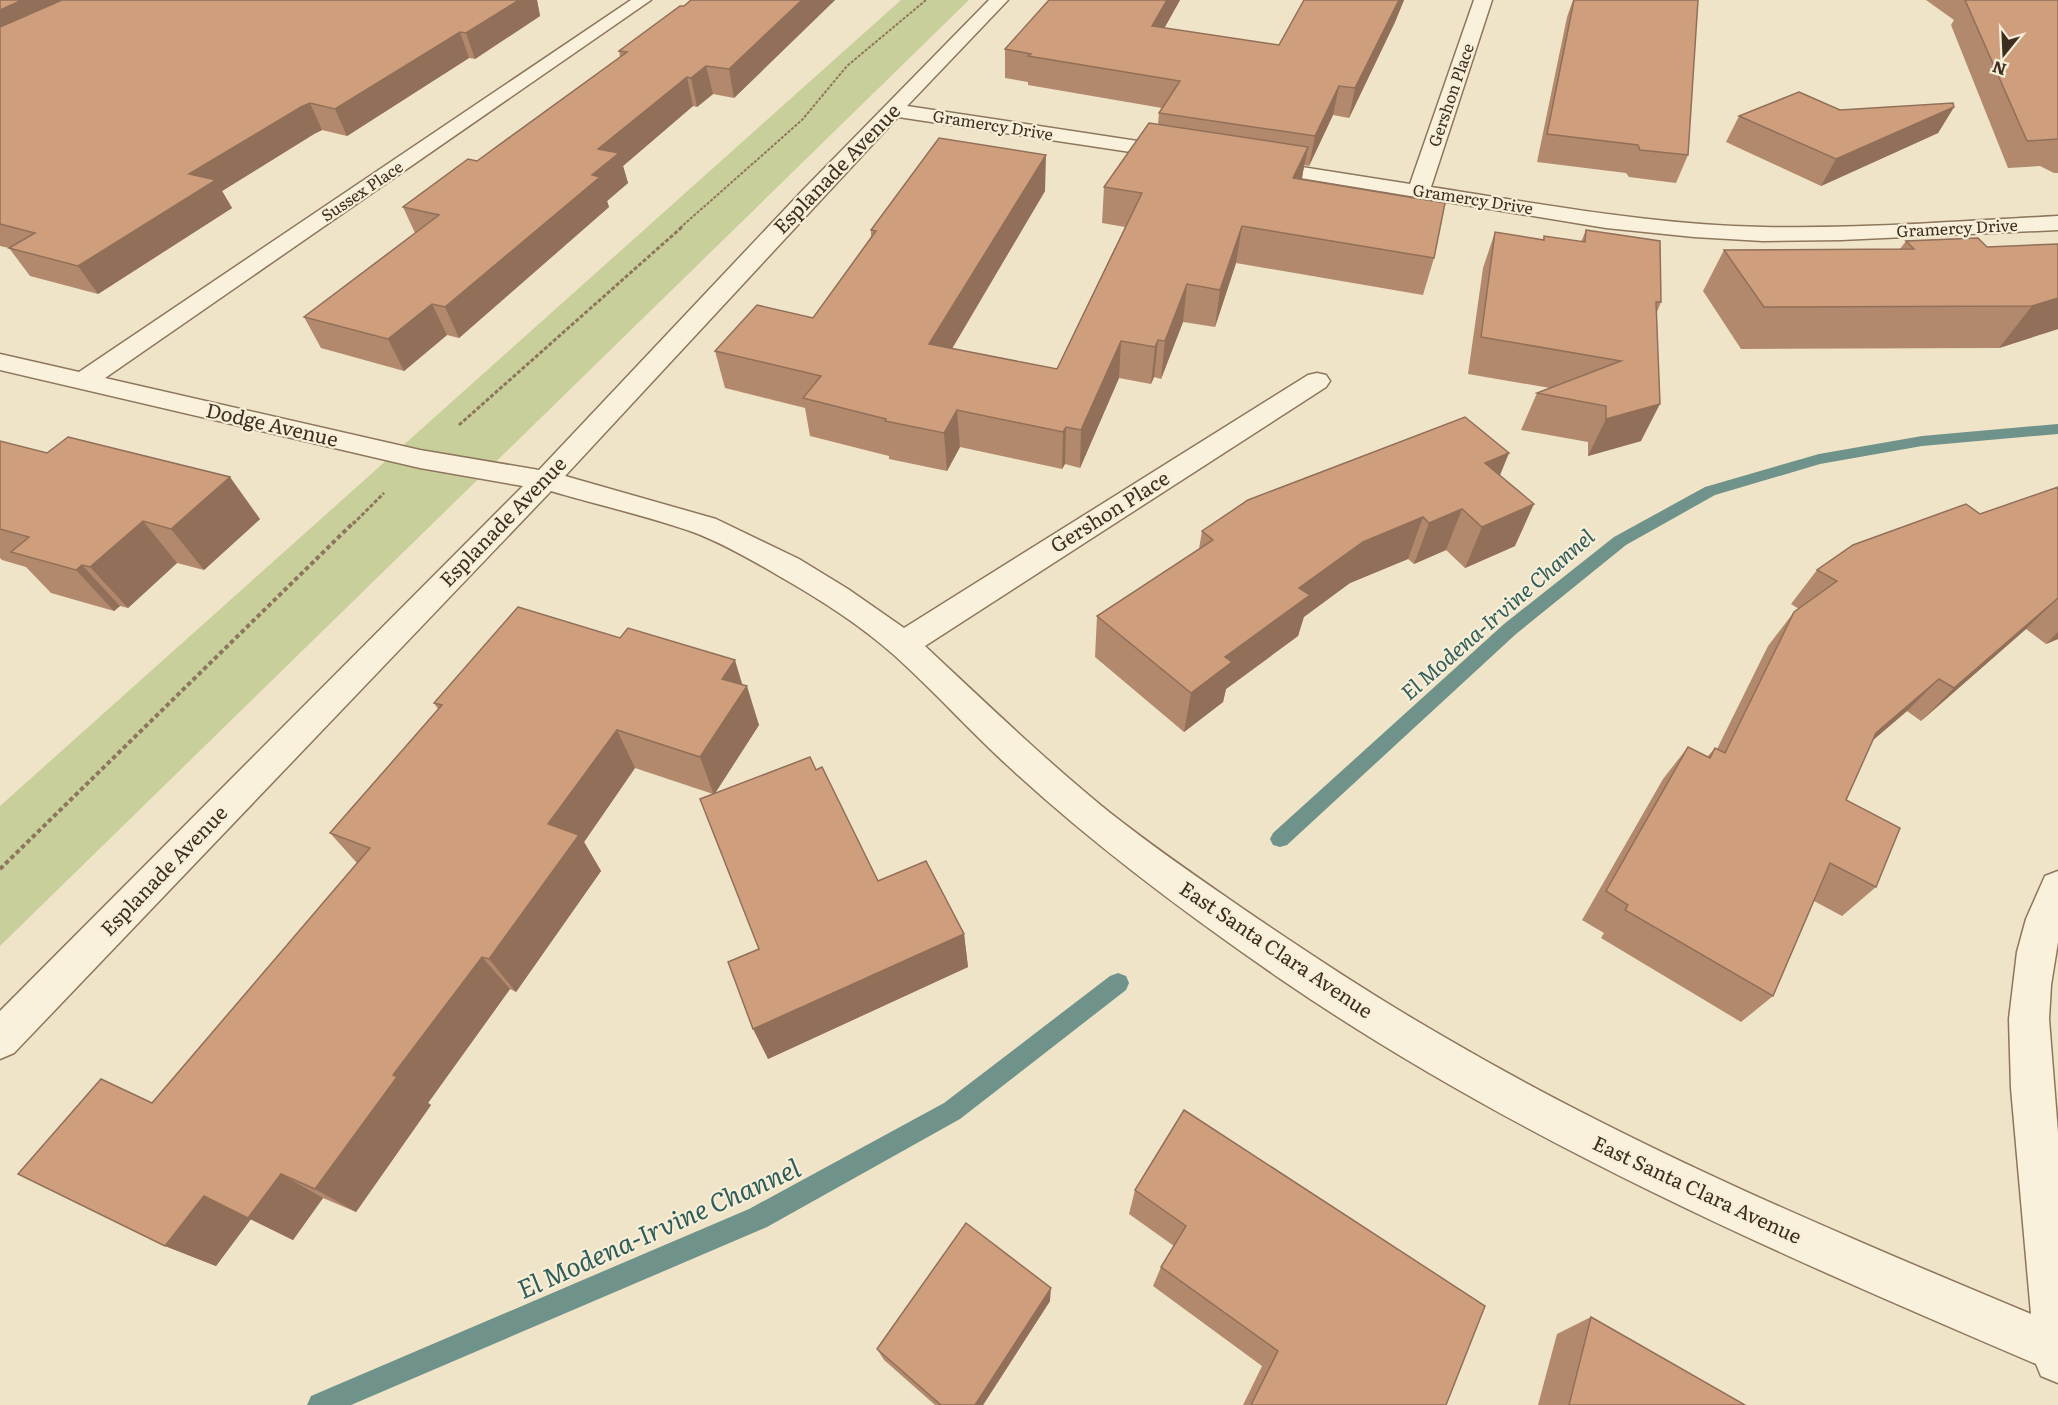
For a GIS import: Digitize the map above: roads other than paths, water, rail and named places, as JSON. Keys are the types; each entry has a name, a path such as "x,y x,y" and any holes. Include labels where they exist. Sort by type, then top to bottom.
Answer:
{"street":[{"name":"Sussex Place","path":"82,382 642,0"},
{"name":"Esplanade Avenue","path":"0,1039 545,480 810,196 999,0"},
{"name":"Gershon Place","path":"1419,190 1483,0"},
{"name":"Gramercy Drive","path":"893,110 1196,156"},
{"name":"Gramercy Drive","path":"1243,164 1606,221 1695,230 1763,234 1841,233 2058,223"},
{"name":"Dodge Avenue","path":"0,362 420,459 545,480"},
{"name":"Gershon Place","path":"903,644 1317,381"},
{"name":"East Santa Clara Avenue","path":"545,480 706,526 788,567 837,597 903,644 1018,754 1097,822 1183,888 1298,968 1432,1053 1557,1122 1695,1191 1875,1272 2058,1349"},
{"path":"2058,888 2052,899 2034,961 2028,1045 2058,1359"}],"waterway":[{"name":"El Modena-Irvine Channel","path":"1280,839 1510,629 1620,541 1710,491 1819,459 1922,441 2058,429"},
{"name":"El Modena-Irvine Channel","path":"320,1405 758,1218 952,1111 1118,983"}]}
